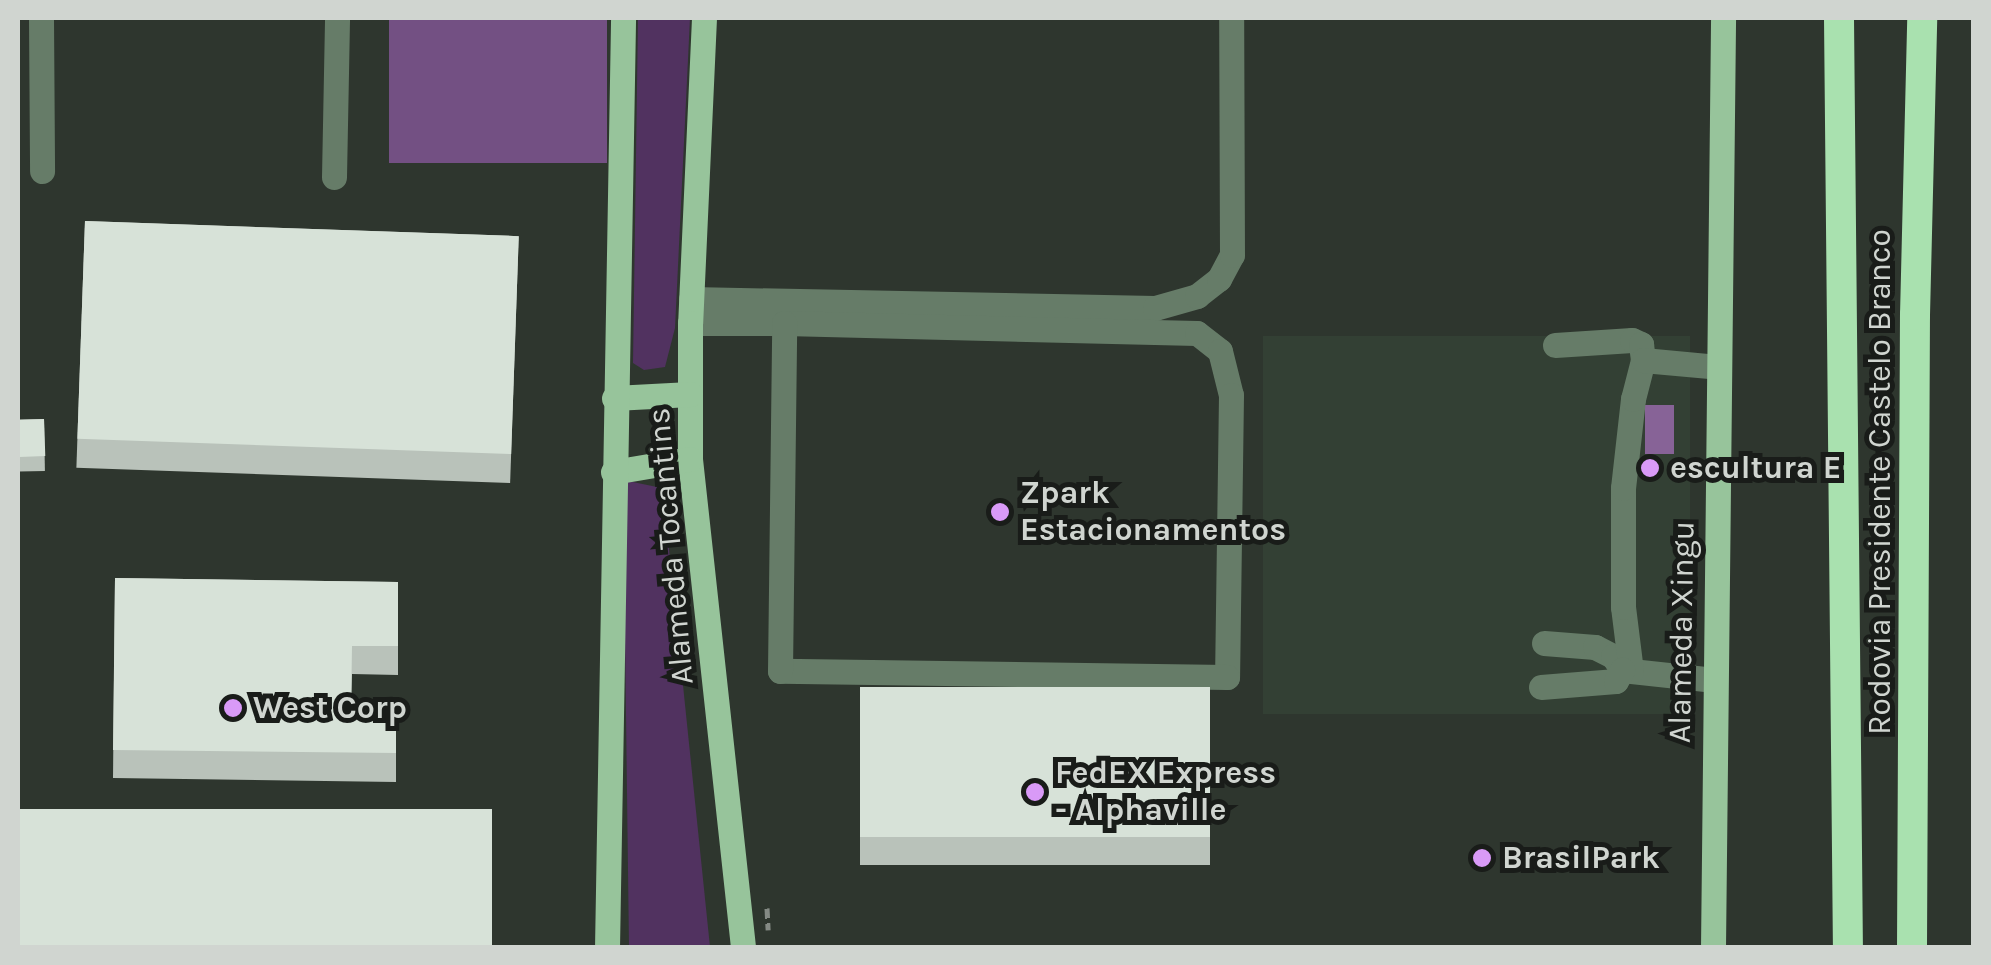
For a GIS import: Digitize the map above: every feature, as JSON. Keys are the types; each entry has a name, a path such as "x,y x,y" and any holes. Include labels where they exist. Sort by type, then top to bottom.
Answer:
{"highway":[{"name":"Rodovia Presidente Castelo Branco","path":"1839,18 1848,948"},
{"name":"Rodovia Presidente Castelo Branco","path":"1912,948 1915,315 1922,18"}],"main road":[{"name":"Alameda Tocantins","path":"607,948 623,18"},
{"name":"Alameda Tocantins","path":"704,18 691,311 690,459 743,948"},
{"name":"Alameda Xingu","path":"1713,948 1723,18"},
{"path":"614,398 690,394"},
{"path":"613,472 690,459"}],"street":[{"path":"41,18 42,171"},
{"path":"334,177 337,18"},
{"path":"691,311 1155,308 1197,296 1219,279 1232,256 1231,18"},
{"path":"691,311 784,323 1197,333 1220,351 1230,394 1227,678 780,672 784,323"},
{"path":"1541,686 1616,681 1627,670 1623,488 1633,399 1643,360 1641,344 1632,340 1555,344"},
{"path":"1643,360 1718,368"},
{"path":"1544,643 1595,647 1613,656 1627,670 1714,680"}],"shaded area":[{"path":"389,18 607,18 607,163 389,163"},
{"path":"638,18 690,18 675,328 665,367 644,370 633,363"},
{"path":"1263,336 1690,336 1690,714 1263,714"},
{"path":"1645,405 1674,405 1674,454 1645,454"},
{"path":"623,480 657,487 667,530 710,947 629,947"}],"building":[{"path":"85,221 519,236 511,454 77,439"},
{"path":"44,419 45,456 19,457 18,420"},
{"name":"West Corp","path":"115,578 398,582 398,646 352,646 351,712 396,713 396,753 113,750"},
{"name":"FedEX Express - Alphaville","path":"860,687 1210,687 1210,837 860,837"},
{"path":"18,809 492,809 492,948 18,948"}],"place":[{"name":"escultura E","path":"1650,468"},
{"name":"Zpark Estacionamentos","path":"1000,512"},
{"name":"West Corp","path":"233,708"},
{"name":"FedEX Express - Alphaville","path":"1035,792"},
{"name":"BrasilPark","path":"1482,858"}]}
